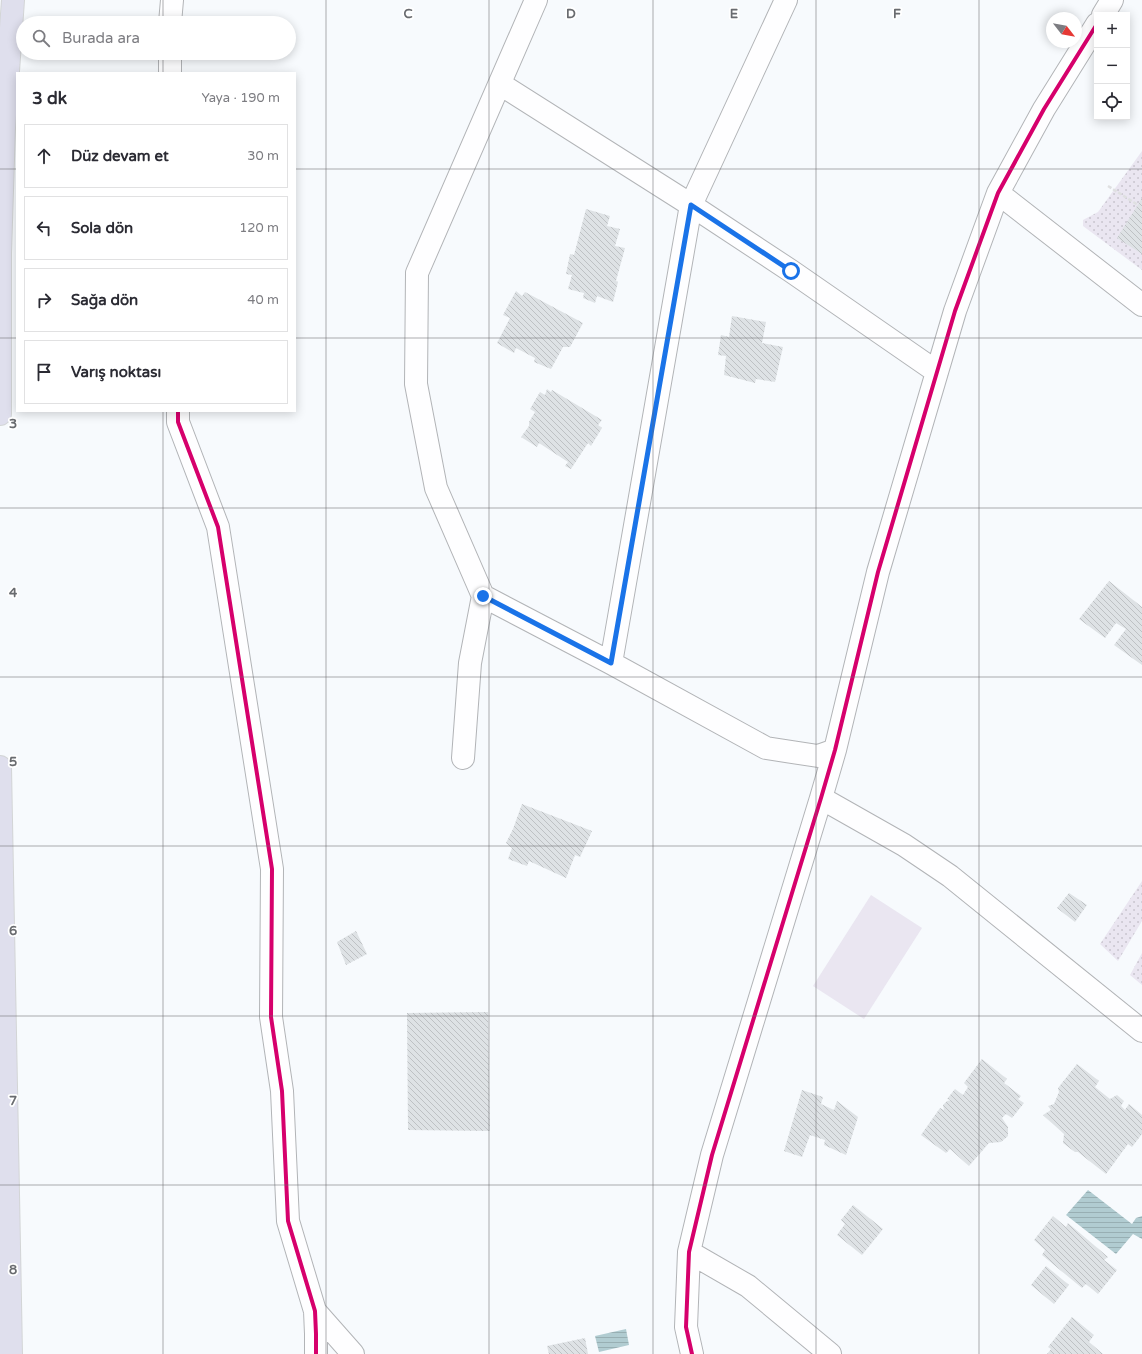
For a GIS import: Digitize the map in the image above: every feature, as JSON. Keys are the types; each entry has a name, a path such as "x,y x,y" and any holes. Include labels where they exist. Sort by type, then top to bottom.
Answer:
{"highway":[{"path":"0,414 0,253 4,128 13,0"},
{"path":"0,768 11,1354"}],"street":[{"path":"171,16 172,0"},
{"path":"463,758 470,663 483,596 436,488 416,384 417,273 536,0"},
{"path":"611,663 691,205 786,0"},
{"path":"692,1354 686,1327 689,1252 712,1155 835,750 878,572 955,311 998,194 1044,109 1094,29"},
{"path":"170,60 170,72"},
{"path":"500,84 691,205 791,271 937,372"},
{"path":"998,194 1142,306"},
{"path":"178,412 178,422 218,527 272,869 271,1017 282,1091 288,1221 315,1311 316,1354"},
{"path":"483,596 611,663 766,748 818,756 835,750"},
{"path":"821,798 904,845 950,876 1142,1031"},
{"path":"689,1252 748,1286 830,1354"},
{"path":"315,1311 353,1354"}],"path":[{"path":"1108,186 1138,205"}],"shaded area":[{"path":"1142,151 1142,270 1083,226 1083,220 1098,212"},
{"path":"1142,881 1142,921 1118,961 1100,944"},
{"path":"871,895 922,928 864,1019 813,986"},
{"path":"1142,953 1142,985 1130,975"}],"water":[{"path":"1088,1190 1132,1224 1136,1218 1142,1216 1142,1239 1133,1234 1116,1254 1066,1215"},
{"path":"626,1329 629,1345 599,1352 595,1336"}],"building":[{"path":"1142,198 1142,254 1117,238"},
{"path":"586,209 610,216 607,226 620,229 615,246 625,248 616,281 618,282 613,302 597,296 595,303 583,298 584,293 568,289 572,275 566,274 570,254 574,255"},
{"path":"516,291 522,296 525,292 583,323 570,347 563,347 551,369 534,362 535,358 516,348 514,353 497,343 510,318 503,315"},
{"path":"732,316 766,322 762,343 783,347 775,382 756,379 755,383 724,375 726,356 718,355 721,335 729,337"},
{"path":"547,389 551,392 552,390 602,420 598,425 602,428 591,446 588,443 571,469 565,466 568,462 539,443 537,447 521,437 529,426 529,422 535,412 530,409 540,392 545,395"},
{"path":"1109,581 1142,607 1142,665 1114,645 1126,629 1116,623 1105,638 1079,619"},
{"path":"522,804 592,831 580,857 575,855 566,878 529,861 527,866 508,859 512,848 506,843"},
{"path":"1069,893 1087,905 1075,922 1057,908"},
{"path":"356,931 367,954 346,965 337,942"},
{"path":"488,1012 490,1131 408,1130 407,1013"},
{"path":"982,1059 1007,1079 1004,1083 1021,1096 1018,1099 1024,1103 1012,1118 1006,1114 1002,1118 1008,1127 1008,1136 1001,1142 989,1143 969,1166 950,1149 946,1153 921,1135 940,1108 944,1110 943,1105 947,1101 951,1100 947,1099 955,1089 963,1095 968,1087 964,1083"},
{"path":"1077,1064 1099,1081 1095,1087 1110,1099 1117,1095 1124,1101 1121,1106 1125,1110 1129,1104 1142,1115 1142,1134 1132,1147 1128,1144 1106,1174 1078,1152 1075,1152 1063,1143 1064,1134 1043,1115 1051,1110 1048,1106 1054,1104 1059,1092 1058,1088"},
{"path":"802,1090 823,1097 821,1104 834,1110 837,1101 858,1117 846,1155 824,1145 825,1140 810,1135 802,1157 784,1151"},
{"path":"853,1205 883,1229 862,1255 837,1235 845,1224 841,1220"},
{"path":"1053,1216 1066,1227 1068,1223 1108,1257 1104,1260 1117,1270 1098,1294 1086,1284 1082,1288 1042,1255 1045,1250 1034,1240"},
{"path":"1046,1266 1069,1285 1054,1304 1031,1285"},
{"path":"1072,1317 1094,1335 1089,1342 1103,1354 1047,1354 1051,1349 1048,1347"},
{"path":"585,1338 588,1354 549,1354 547,1346"}],"cycle path":[{"path":"692,1354 686,1327 689,1252 712,1155 835,750 878,572 955,311 998,193 1044,109 1094,29"},
{"path":"178,412 178,422 218,527 272,869 271,1017 282,1091 288,1221 315,1311 316,1354"}],"route":[{"path":"483,596 611,663 691,205 791,271"}]}
